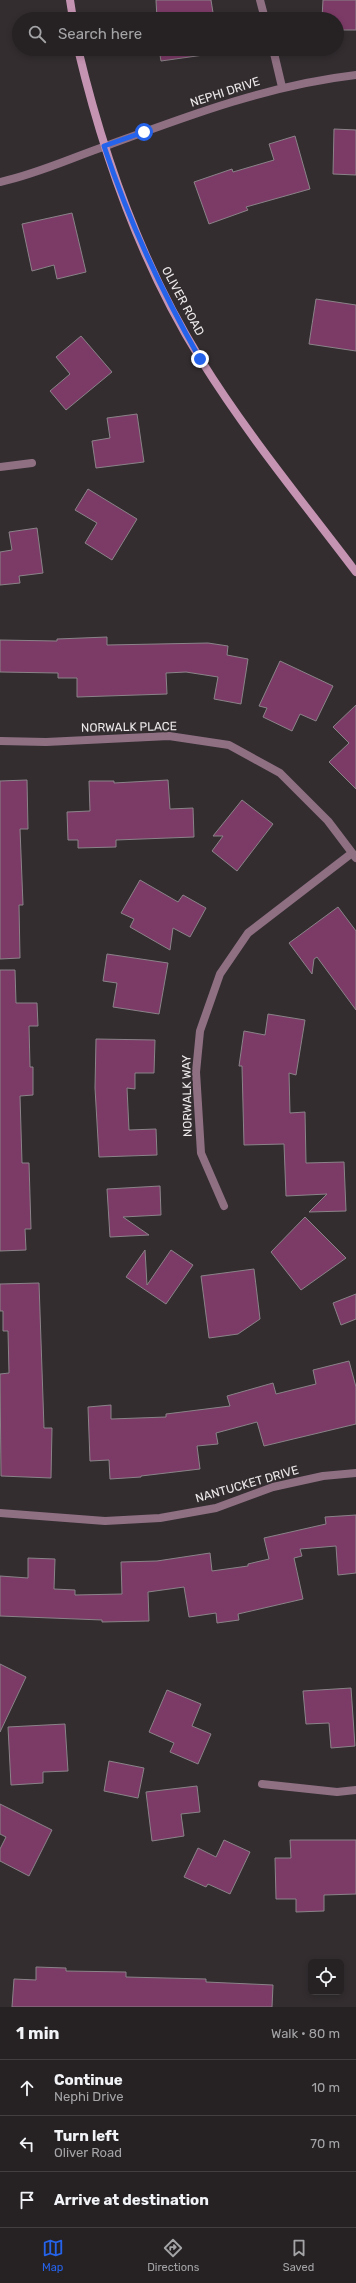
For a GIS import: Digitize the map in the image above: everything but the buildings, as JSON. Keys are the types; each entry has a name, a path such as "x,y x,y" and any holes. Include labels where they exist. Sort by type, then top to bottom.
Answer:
{"street":[{"path":"70,0 72,12"},
{"path":"260,0 263,12"},
{"name":"OLIVER ROAD","path":"80,56 93,111 118,190 145,254 200,359 249,432 356,572"},
{"path":"275,56 282,87"},
{"name":"NEPHI DRIVE","path":"0,182 60,164 104,146 236,100 282,87 356,75"},
{"path":"0,466 32,463"},
{"name":"NORWALK PLACE","path":"0,741 46,742 169,736 229,745 280,773 328,821 354,856"},
{"name":"NORWALK WAY","path":"224,1206 201,1153 196,1072 200,1031 220,974 248,933 354,856"},
{"name":"NANTUCKET DRIVE","path":"0,1513 105,1521 160,1518 216,1508 273,1488 323,1476 356,1473"},
{"path":"262,1784 337,1792 356,1790"}],"route":[{"path":"144,132 104,146 118,190 145,254 174,313 200,359"}]}
